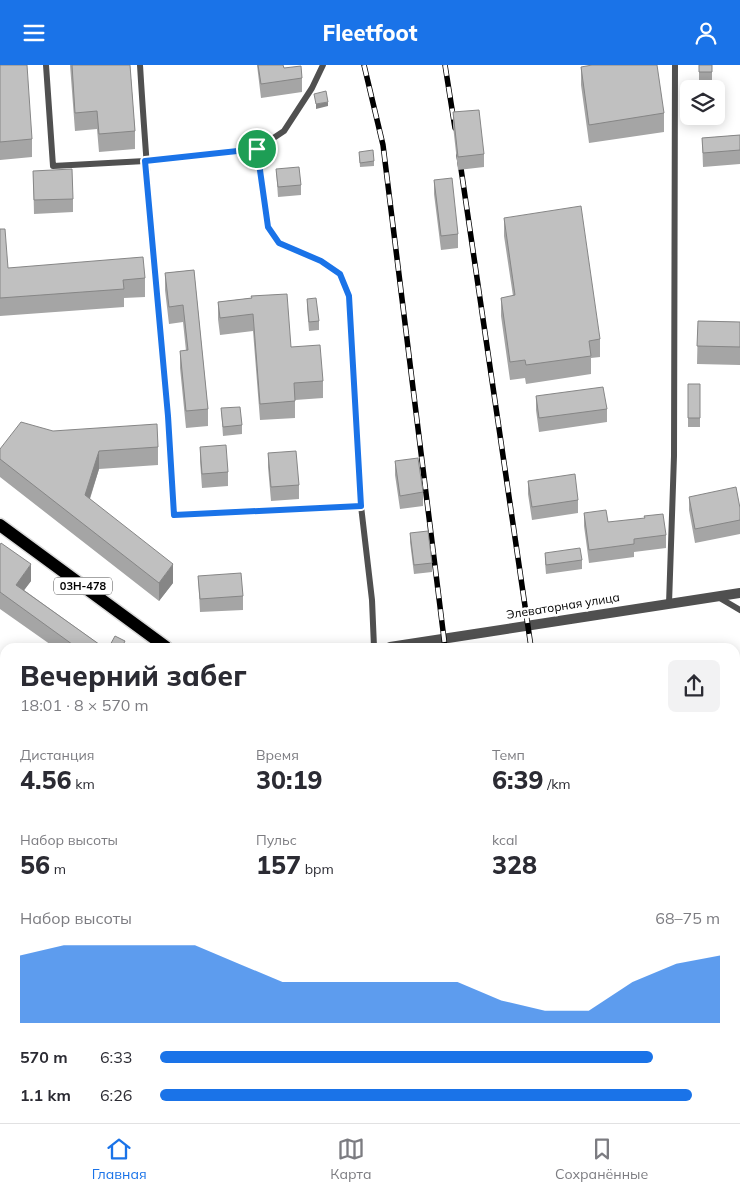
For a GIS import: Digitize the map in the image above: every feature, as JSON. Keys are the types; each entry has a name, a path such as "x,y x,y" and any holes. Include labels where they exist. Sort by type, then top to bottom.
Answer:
{"main road":[{"name":"03Н-478","path":"0,525 161,643"}],"street":[{"name":"Элеваторная улица","path":"416,643 740,593"}],"lane":[{"path":"46,65 53,166 145,161 257,149 284,131 312,88 323,65"},
{"path":"140,65 145,161 168,416 174,515 361,506"},
{"path":"669,604 674,446 676,65"},
{"path":"257,149 268,227 279,243 321,261 340,274 349,296 361,506 372,600 374,643"},
{"path":"717,596 740,610"}],"building":[{"path":"0,65 27,65 32,139 0,142"},
{"path":"72,65 130,65 135,131 99,134 97,111 75,113"},
{"path":"258,65 283,65 284,68 301,66 302,78 261,84"},
{"path":"592,65 657,65 664,113 589,125 581,67"},
{"path":"699,65 712,65 712,72 699,72"},
{"path":"326,91 328,102 316,104 314,94"},
{"path":"479,110 484,154 458,157 453,112"},
{"path":"740,135 740,150 703,153 702,138"},
{"path":"373,150 374,161 360,163 359,152"},
{"path":"299,167 301,185 278,187 276,169"},
{"path":"72,169 73,199 34,200 33,171"},
{"path":"452,178 458,234 441,236 434,180"},
{"path":"581,206 600,339 589,341 591,356 526,365 525,360 510,362 501,298 515,295 504,218"},
{"path":"0,229 5,229 8,268 143,257 145,278 123,280 124,289 0,298"},
{"path":"194,270 208,409 186,411 180,351 188,350 183,305 169,307 165,273"},
{"path":"287,294 291,347 320,345 323,381 294,383 295,401 260,404 253,314 220,318 218,302 252,298 251,296"},
{"path":"316,298 319,321 309,322 307,299"},
{"path":"698,321 740,322 740,347 697,346"},
{"path":"688,384 700,384 700,418 688,418"},
{"path":"603,387 607,409 539,418 536,396"},
{"path":"240,407 242,425 223,427 221,408"},
{"path":"21,422 53,431 157,424 158,447 99,451 85,495 173,564 159,583 0,459 0,449"},
{"path":"226,445 228,472 202,474 200,447"},
{"path":"296,451 299,485 271,487 268,453"},
{"path":"418,458 423,492 400,496 395,461"},
{"path":"575,474 578,500 532,507 528,481"},
{"path":"736,487 740,520 695,529 689,497"},
{"path":"606,510 608,522 663,514 666,535 634,539 634,544 589,550 584,513"},
{"path":"428,531 432,563 414,565 410,533"},
{"path":"1,543 31,564 16,585 97,643 70,643 0,592"},
{"path":"580,548 582,560 546,565 545,553"},
{"path":"241,573 243,596 200,599 198,576"},
{"path":"115,636 125,641 124,643 111,643"}],"railway":[{"path":"364,65 383,145 445,643"},
{"path":"445,65 455,128"},
{"path":"459,155 530,643"}],"route":[{"path":"257,149 268,227 279,243 321,261 340,274 349,296 361,506 174,515 168,416 145,161 257,149"}]}
